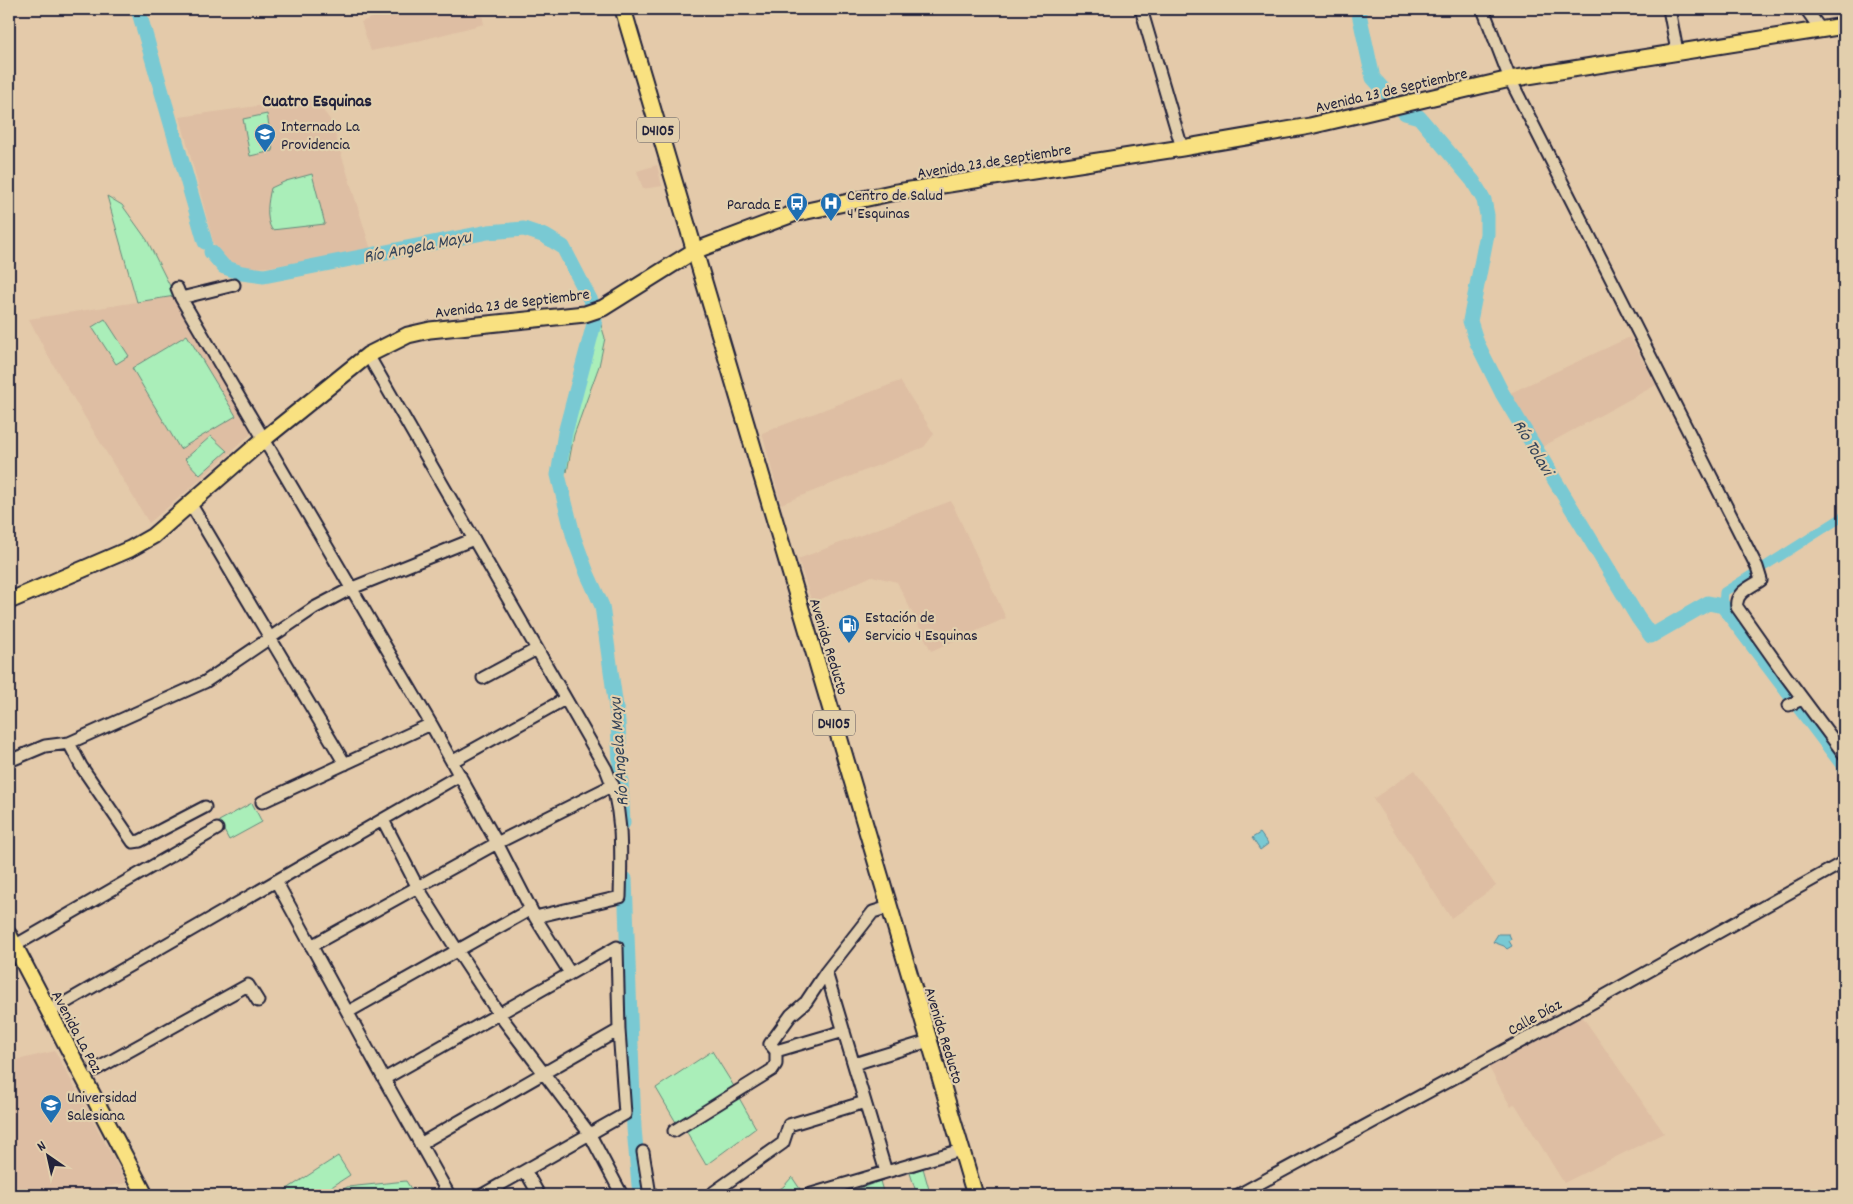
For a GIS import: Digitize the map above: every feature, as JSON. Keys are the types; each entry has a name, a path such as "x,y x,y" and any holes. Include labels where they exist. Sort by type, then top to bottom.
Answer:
{"main road":[{"name":"D4105","path":"623,9 694,251"},
{"name":"Avenida 23 de Septiembre","path":"9,601 130,549 153,536 264,439 368,355 408,335 430,330 585,314 603,308 694,251 793,214 878,195 1182,148 1310,126 1510,79 1844,26"},
{"name":"Avenida Reducto","path":"694,251 975,1195"},
{"name":"Avenida La Paz","path":"10,943 49,1012 145,1195"}],"street":[{"path":"1141,9 1182,148"},
{"path":"1484,9 1510,79 1759,571 1761,580 1738,596 1736,601 1737,607 1797,702 1844,754"},
{"path":"1669,9 1677,52"},
{"path":"1806,9 1821,30"},
{"path":"234,285 179,293 431,724 497,843 533,913 570,973"},
{"path":"348,1012 457,950 533,913 620,898 621,841 613,785 606,769 368,355"},
{"path":"190,503 345,764"},
{"path":"9,761 45,746 69,743 205,682 314,608 352,588 474,539"},
{"path":"483,678 537,649"},
{"path":"452,761 565,699"},
{"path":"262,802 431,724"},
{"path":"69,743 81,766 133,842 140,841 205,807"},
{"path":"49,1012 460,776"},
{"path":"311,946 497,843 613,785"},
{"path":"382,820 418,888 457,950 499,1014 545,1072 589,1133 622,1195"},
{"path":"10,943 217,829"},
{"name":"Calle Díaz","path":"1238,1195 1589,1004 1844,862"},
{"path":"276,881 449,1195"},
{"path":"674,1131 772,1070 776,1064 776,1051 770,1044 792,1015 806,1002 826,972 873,912 889,907"},
{"path":"384,1079 617,946 625,1114 589,1133 526,1172 482,1195"},
{"path":"826,972 886,1172"},
{"path":"95,1070 248,985 258,1001"},
{"path":"420,1144 620,1030"},
{"path":"776,1051 844,1031"},
{"path":"854,1064 928,1041"},
{"path":"714,1192 782,1142 789,1125 865,1102"},
{"path":"808,1195 961,1150"},
{"path":"643,1152 650,1195"},
{"path":"526,1172 539,1195"}],"shaded area":[{"path":"395,9 481,9 484,24 371,51 361,22"},
{"name":"Internado La Providencia","path":"314,98 331,121 371,250 269,267 250,268 229,261 217,252 214,245 180,117"},
{"path":"657,165 662,186 643,189 637,171"},
{"path":"175,296 253,432 149,523 48,356 29,319"},
{"path":"1630,337 1656,385 1542,447 1508,394"},
{"path":"900,381 934,434 924,447 781,504 762,433"},
{"path":"951,501 1006,618 931,651 897,582 872,576 812,603 798,559"},
{"path":"1415,770 1496,886 1451,918 1373,799"},
{"path":"1582,1016 1664,1133 1564,1183 1515,1104 1511,1107 1487,1064"},
{"name":"Universidad Salesiana","path":"55,1051 127,1183 64,1195 9,1195 9,1062"}],"green space":[{"path":"267,114 273,151 250,156 243,119"},
{"path":"312,174 325,224 272,230 268,215 271,188 286,181"},
{"path":"107,196 122,205 147,240 175,296 137,302"},
{"path":"599,318 605,338 599,366 574,435 567,472 565,451 567,440 592,352"},
{"path":"105,319 129,356 116,364 92,327"},
{"path":"187,335 236,416 180,449 132,368"},
{"path":"211,436 227,451 200,475 185,459"},
{"path":"252,803 262,822 229,840 219,821"},
{"path":"712,1051 735,1088 677,1124 656,1088"},
{"path":"738,1096 756,1128 706,1165 685,1129"},
{"path":"338,1156 350,1175 319,1195 283,1195 281,1193"},
{"path":"923,1168 930,1193 929,1195 917,1195 910,1173"},
{"path":"792,1177 804,1195 772,1195 784,1186"},
{"path":"406,1181 415,1195 335,1195 347,1187"},
{"path":"880,1181 884,1195 854,1195 853,1191"}],"water":[{"path":"1260,833 1268,844 1260,850 1252,838"},
{"path":"1498,934 1509,934 1511,939 1509,941 1512,946 1507,949 1493,942"}],"waterway":[{"name":"Río Angela Mayu","path":"138,9 205,242"},
{"name":"Río Tolavi","path":"1358,9 1373,78 1405,113 1419,117 1473,181 1484,200 1487,215 1487,234 1470,321 1477,343 1502,393 1638,618 1651,636 1708,603 1723,606 1844,766"},
{"name":"Río Angela Mayu","path":"211,252 224,267 242,273 264,276 488,232 524,229 545,236 563,247 593,305"},
{"name":"Río Angela Mayu","path":"595,320 565,433 558,475 574,538 602,606 618,722 623,823"},
{"path":"1723,606 1724,592 1844,516"},
{"name":"Río Angela Mayu","path":"625,879 634,1128 639,1185 642,1195"}],"place":[{"name":"Internado La Providencia","path":"265,153"},
{"name":"Parada E","path":"797,222"},
{"name":"Centro de Salud 4 Esquinas","path":"831,222"},
{"name":"Estación de Servicio 4 Esquinas","path":"849,644"},
{"name":"Universidad Salesiana","path":"51,1124"}],"district":[{"name":"Cuatro Esquinas","path":"317,100"}]}
